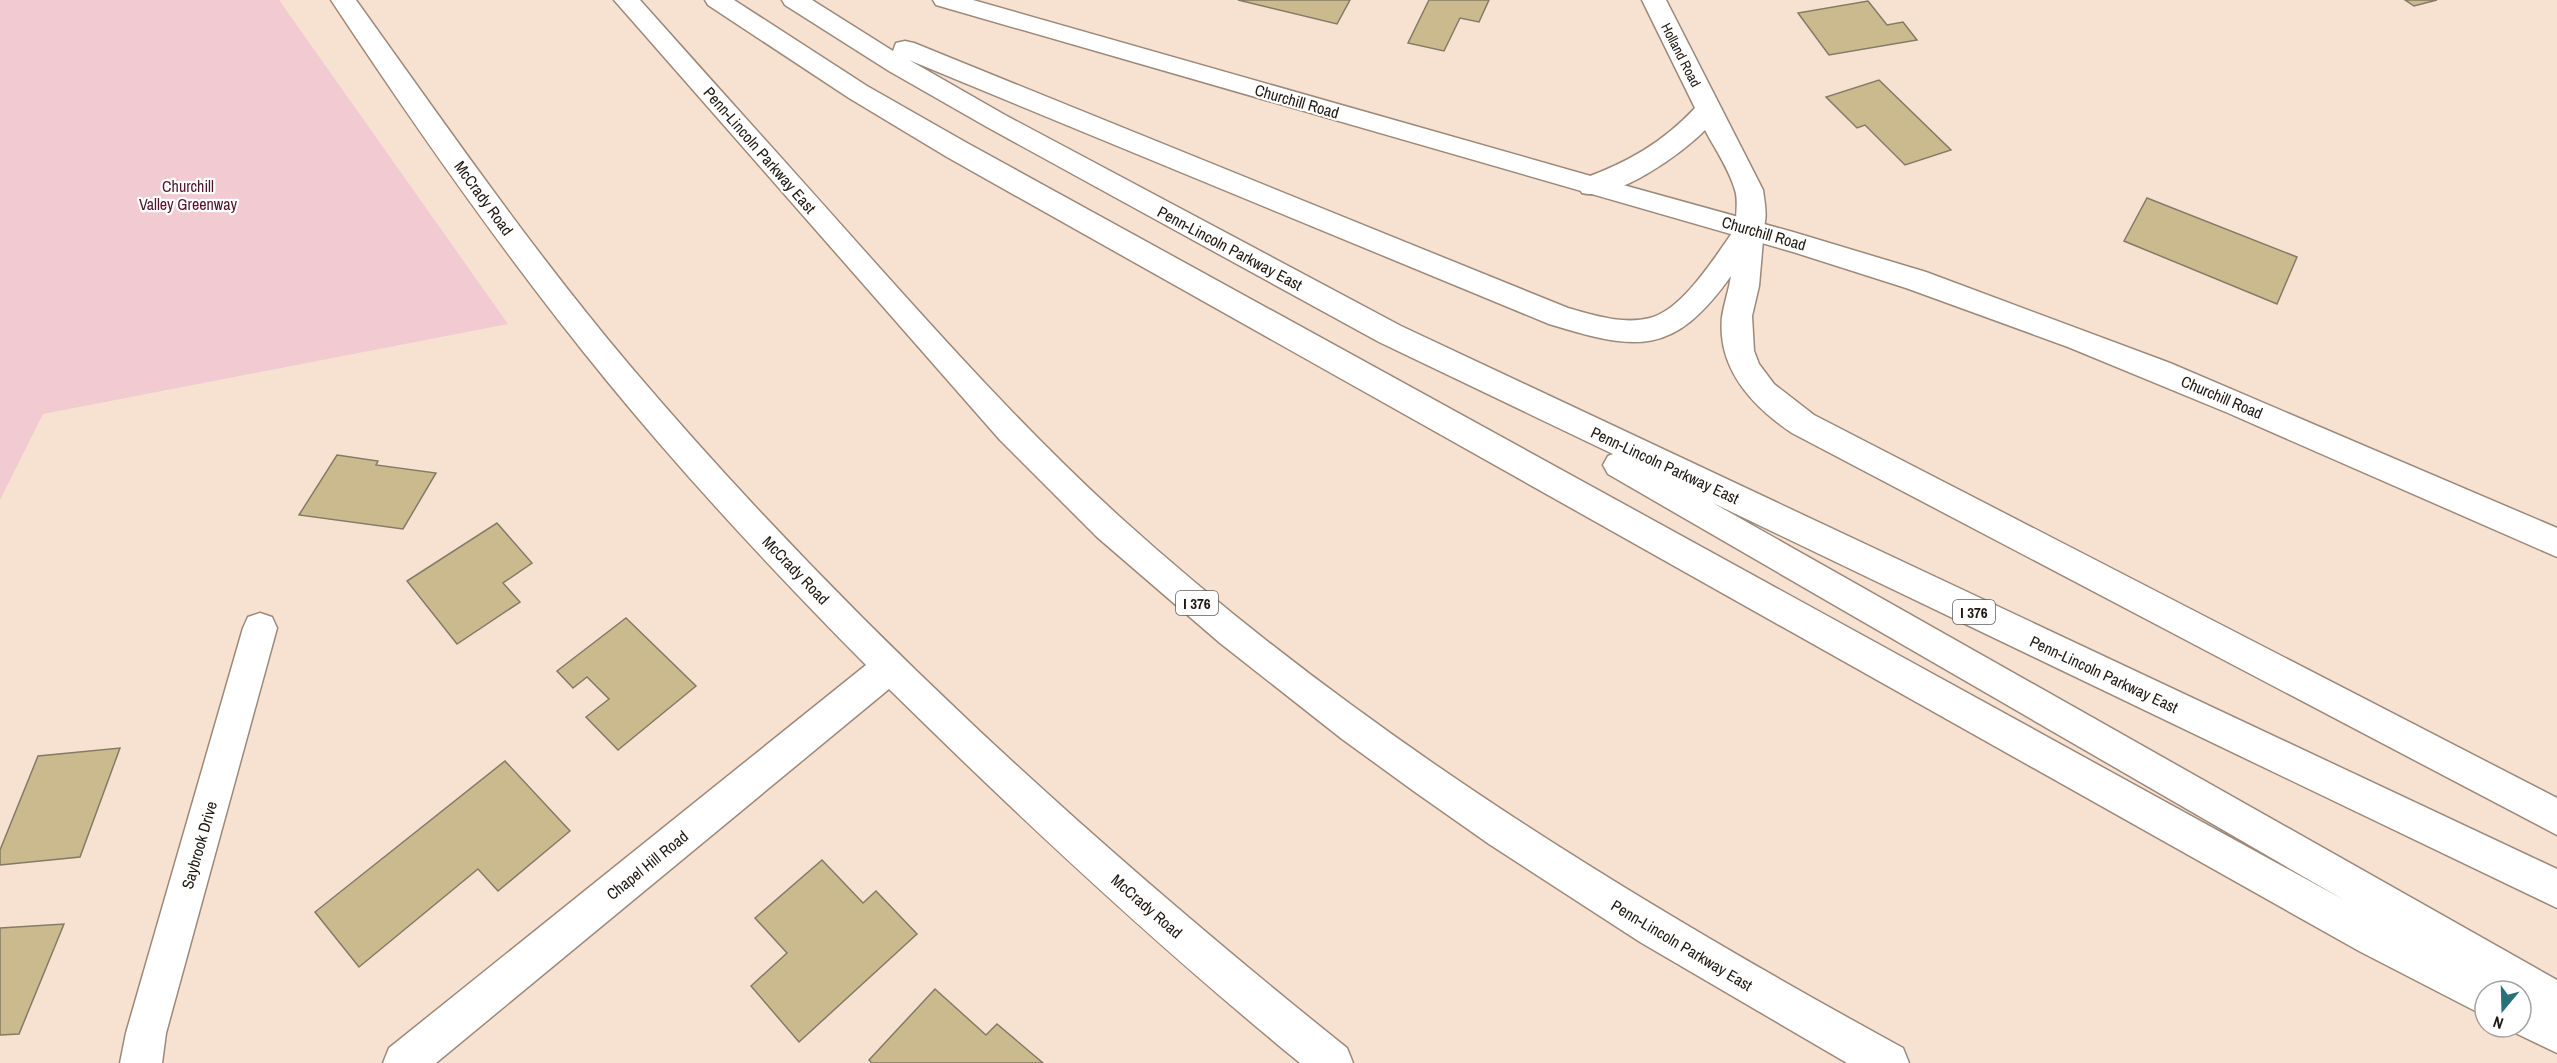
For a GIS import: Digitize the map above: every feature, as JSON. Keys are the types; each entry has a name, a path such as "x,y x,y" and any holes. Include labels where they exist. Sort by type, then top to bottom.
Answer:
{"main road":[{"name":"McCrady Road","path":"343,0 497,216 576,321 720,490 890,666 1075,842 1208,959 1332,1063"},
{"name":"Penn-Lincoln Parkway East","path":"626,0 968,386 1025,447 1166,579 1347,723 1438,789 1534,854 1790,1010 1888,1063"},
{"path":"717,0 858,92 957,150 2373,937 2473,990"},
{"name":"Churchill Road","path":"945,0 1592,186 1750,228 1919,281 2139,362 2280,421 2557,543"},
{"name":"Holland Road","path":"1653,0 1749,190 1752,215 1736,333 1739,353 1754,382 1779,409 1803,424 2557,817"},
{"name":"Penn-Lincoln Parkway East","path":"803,6 996,121 1390,334 2557,889"},
{"path":"803,6 1559,316 1607,331 1632,333 1654,330 1673,322 1701,297 1708,283 1750,228"},
{"path":"1592,186 1653,161 1686,136 1708,110"},
{"path":"1390,334 2390,905 2557,1003"},
{"name":"Saybrook Drive","path":"141,1063 146,1033 260,628"},
{"name":"Chapel Hill Road","path":"404,1063 890,666"},
{"path":"2533,1021 2557,1033"}],"green space":[{"name":"Churchill Valley Greenway","path":"0,0 279,0 508,324 43,414 0,500"}],"building":[{"path":"1238,0 1350,0 1337,24"},
{"path":"1429,0 1489,0 1479,22 1460,18 1444,51 1408,43"},
{"path":"2405,0 2437,0 2414,6"},
{"path":"1868,1 1887,25 1903,22 1917,40 1829,55 1798,13"},
{"path":"1879,80 1951,150 1905,165 1865,125 1857,128 1826,97"},
{"path":"2147,198 2297,257 2277,304 2124,241"},
{"path":"337,455 378,461 376,465 436,473 403,529 299,515"},
{"path":"497,523 532,563 503,583 520,602 457,644 407,581"},
{"path":"626,618 696,686 618,750 586,717 609,699 587,677 573,688 557,671"},
{"path":"120,748 80,857 0,865 0,850 38,756"},
{"path":"505,761 570,831 498,891 478,869 359,967 315,912"},
{"path":"822,860 863,903 876,891 917,934 799,1042 751,986 787,953 755,918"},
{"path":"64,924 19,1034 0,1035 0,928"},
{"path":"935,989 986,1035 997,1024 1043,1063 872,1063 869,1060"}]}
